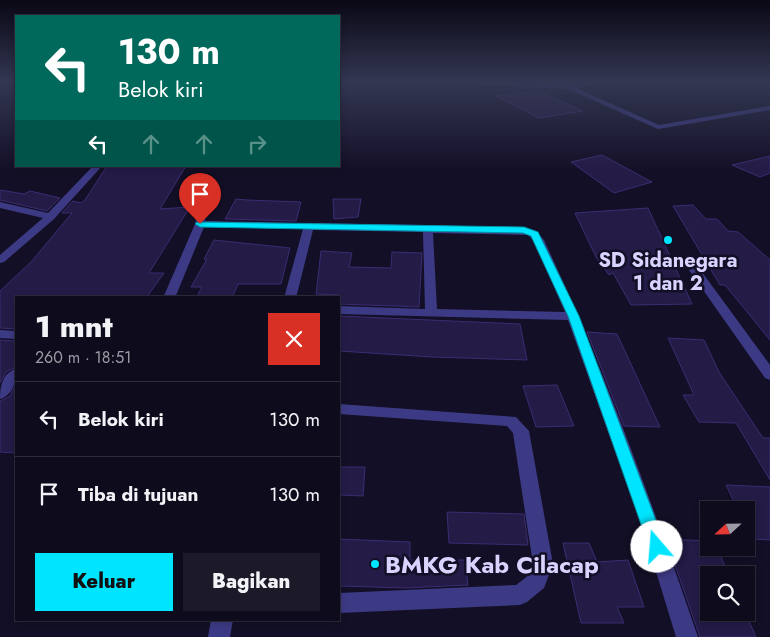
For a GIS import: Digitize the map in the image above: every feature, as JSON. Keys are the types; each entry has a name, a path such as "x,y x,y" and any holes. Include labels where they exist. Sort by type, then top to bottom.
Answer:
{"street":[{"path":"624,112 658,127 748,112"},
{"path":"0,260 51,216 79,189 97,167"},
{"path":"170,296 200,224 204,205"},
{"path":"0,206 51,216"},
{"path":"200,224 428,228 530,232 539,240 573,316 652,529 686,637"},
{"path":"291,296 309,227"},
{"path":"428,228 431,311"},
{"path":"695,270 770,375"},
{"path":"340,310 573,316"},
{"path":"0,334 15,335"},
{"path":"0,394 15,375"},
{"path":"340,409 511,421 521,431 543,564 537,581 520,595 340,603"},
{"path":"219,637 222,621"}],"building":[{"path":"527,112 578,112 539,118"},
{"path":"602,155 652,182 614,193 571,162"},
{"path":"770,156 770,173 760,177 732,165"},
{"path":"106,167 185,167 160,209 190,207 149,273 164,273 147,296 15,296 15,329 0,328 0,291 31,262 72,213 62,213 73,201 81,203 85,200"},
{"path":"0,190 24,194 30,191 60,198 47,211 0,200"},
{"path":"236,199 301,202 296,221 225,219"},
{"path":"333,199 361,199 358,217 334,219"},
{"path":"693,205 706,219 717,219 728,231 738,232 770,260 770,340 725,285 720,285 673,206"},
{"path":"648,208 692,304 631,305 613,273 609,275 596,257 575,213"},
{"path":"214,240 290,248 281,284 238,284 233,296 197,296 202,287 191,287 207,259 204,259"},
{"path":"321,251 352,253 349,267 391,268 392,252 422,253 419,307 340,304 339,295 316,294"},
{"path":"340,316 520,324 527,360 432,357 340,351"},
{"path":"587,332 617,334 660,427 624,426"},
{"path":"668,338 704,340 719,372 763,438 770,438 770,480 736,423 699,422 683,395 694,395"},
{"path":"0,340 15,341 15,368 6,372 0,383"},
{"path":"557,385 574,426 536,427 523,386"},
{"path":"15,386 15,453 0,452 0,401 10,396"},
{"path":"340,467 365,467 363,496 340,495"},
{"path":"726,485 770,487 770,540 755,539 755,501 734,501"},
{"path":"447,512 524,514 528,545 449,543"},
{"name":"BMKG Kab Cilacap","path":"340,539 410,542 410,560 465,560 468,585 406,588 340,586"},
{"path":"666,539 700,541 700,556 721,556 725,566 700,566 700,621 749,621 756,637 700,637"},
{"path":"563,543 589,543 597,562 628,560 644,607 617,607 624,623 581,623"}],"place":[{"name":"SD Sidanegara 1 dan 2","path":"668,240"},
{"name":"BMKG Kab Cilacap","path":"375,564"}],"route":[{"path":"200,224 524,230 535,234 573,316 657,547"}]}
